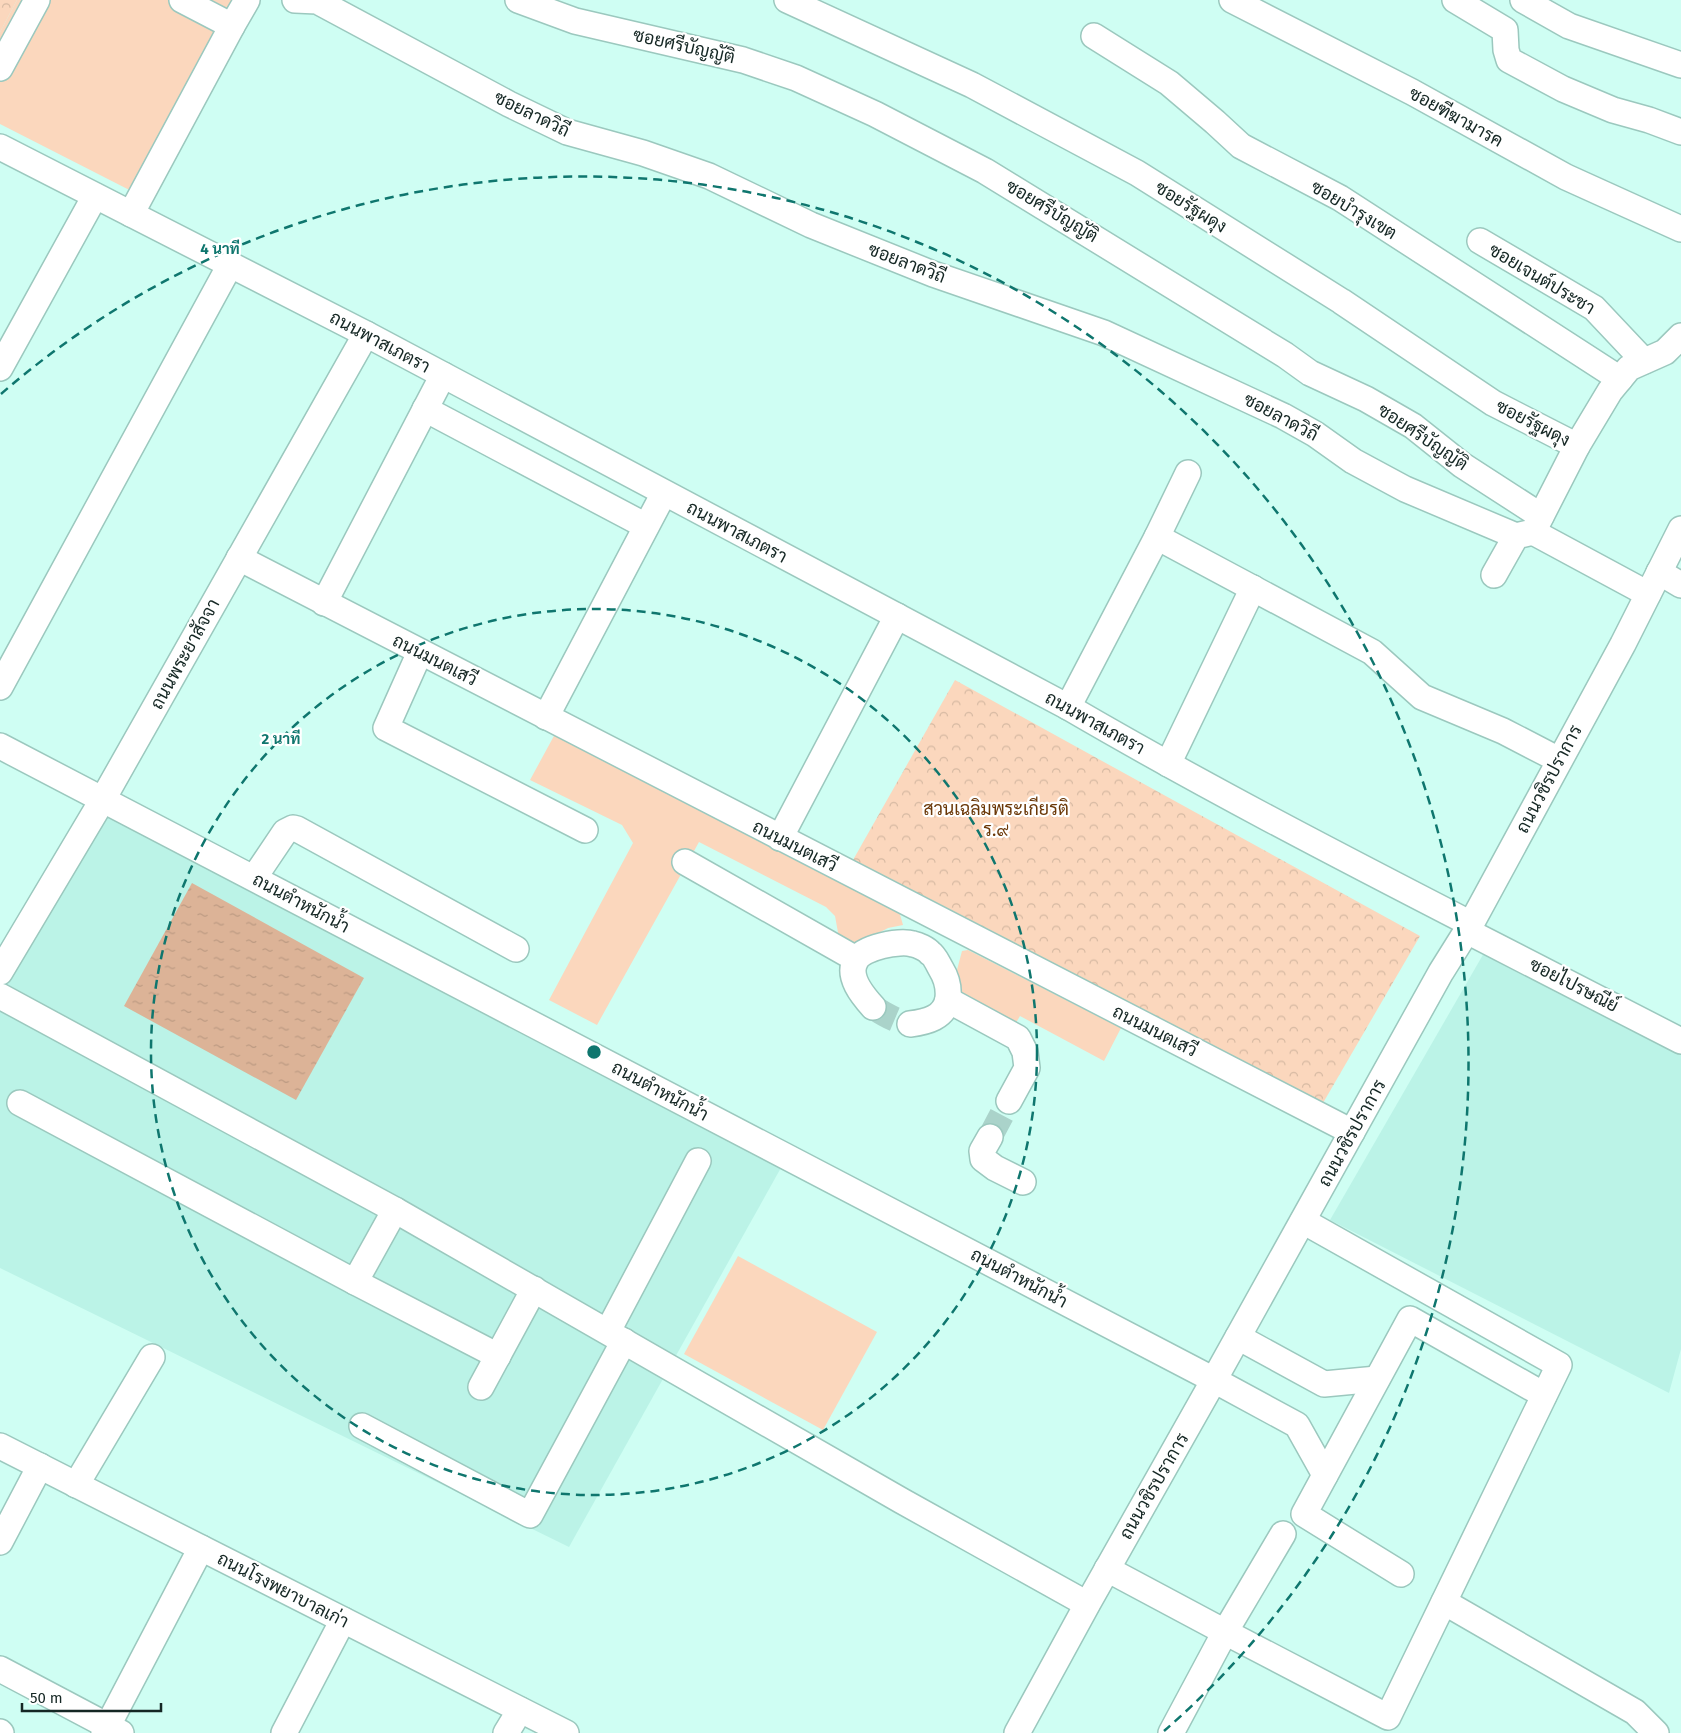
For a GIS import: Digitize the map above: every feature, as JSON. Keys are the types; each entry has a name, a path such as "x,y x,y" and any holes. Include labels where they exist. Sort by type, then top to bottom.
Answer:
{"street":[{"path":"0,68 37,0"},
{"path":"182,0 232,26"},
{"path":"131,214 247,0"},
{"name":"ซอยลาดวิถี","path":"296,0 317,1 510,104 567,132 643,153 709,176 811,225 933,274 1104,334 1283,416 1316,434 1353,461 1404,489 1530,528 1654,583 1681,585"},
{"name":"ซอยศรีบัญญัติ","path":"518,0 576,21 743,60 796,78 883,118 985,171 1310,372 1366,399 1413,426 1462,464 1530,528"},
{"name":"ซอยรัฐผดุง","path":"787,0 972,85 1137,173 1341,301 1493,403 1577,446"},
{"name":"ซอยฑีฆามารค","path":"1232,0 1412,92 1566,177 1681,229"},
{"path":"1455,0 1505,30 1506,50 1510,60 1563,89 1605,107 1681,132"},
{"path":"1523,0 1569,26 1681,65"},
{"name":"ซอยบำรุงเขต","path":"1094,36 1168,83 1241,146 1340,198 1620,379"},
{"name":"ถนนพาสเภตรา","path":"0,147 366,334 664,492 1068,707 1168,764 1469,928"},
{"path":"0,368 95,196"},
{"name":"ซอยเจนต์ประชา","path":"1480,241 1594,308 1644,361"},
{"path":"0,687 230,265"},
{"name":"ถนนพระยาสัจจา","path":"0,972 103,799 366,334"},
{"path":"1494,575 1530,528 1577,446 1620,379 1629,368 1665,352 1681,336"},
{"path":"324,603 443,375"},
{"path":"425,409 646,526"},
{"path":"1068,707 1188,474"},
{"path":"546,717 664,492"},
{"name":"ถนนวชิรปราการ","path":"1017,1733 1087,1604 1441,972 1469,928 1622,644 1681,529"},
{"path":"1157,537 1372,652 1422,697 1503,730 1558,760"},
{"name":"ถนนมนตเสวี","path":"239,558 1352,1132"},
{"path":"1168,764 1253,588"},
{"path":"780,838 897,616"},
{"path":"420,652 386,728 585,830"},
{"name":"ถนนตำหนักน้ำ","path":"0,746 1297,1425 1325,1475"},
{"path":"254,878 285,832 293,828 297,829 516,949"},
{"path":"685,862 856,959"},
{"path":"898,942 908,936 922,911"},
{"name":"ซอยไปรษณีย์","path":"1469,928 1681,1041"},
{"path":"944,974 947,952 959,930"},
{"path":"873,1007 863,996 855,980 853,969 856,959 864,952 878,946 898,942 914,944 931,953 944,974 948,988 948,1000 944,1010 936,1017 924,1022 910,1024"},
{"path":"0,996 395,1210 902,1501 1087,1604"},
{"path":"948,1000 1018,1038 1025,1052 1027,1068 1009,1101"},
{"path":"20,1103 354,1282 498,1356"},
{"path":"990,1137 982,1151 983,1158 995,1168 1023,1182"},
{"path":"362,1426 530,1515 698,1160"},
{"path":"354,1282 395,1210"},
{"path":"1107,1569 1388,1717 1559,1365 1303,1221"},
{"path":"482,1387 534,1289"},
{"path":"1401,1574 1304,1514 1410,1319 1544,1395"},
{"path":"1238,1337 1324,1384 1377,1379"},
{"path":"76,1485 152,1357"},
{"name":"ถนนโรงพยาบาลเก่า","path":"0,1446 566,1733"},
{"path":"0,1542 40,1466"},
{"path":"1171,1733 1225,1632 1283,1534"},
{"path":"0,1669 111,1731 201,1548"},
{"path":"1444,1602 1635,1712 1656,1733"},
{"path":"284,1733 343,1620"},
{"path":"506,1733 520,1710"}],"shaded area":[{"path":"103,799 787,1157 569,1547 0,1268 0,972"},
{"path":"1488,946 1681,1051 1681,1349 1669,1393 1330,1220"}],"green space":[{"path":"0,0 17,0 0,32"},
{"path":"17,0 259,0 151,201 0,124 0,32"},
{"name":"สวนเฉลิมพระเกียรติ ร.๙","path":"955,680 1420,936 1323,1103 853,860"},
{"path":"555,734 899,911 903,925 888,928 858,944 839,938 835,916 826,907 699,842 597,1025 549,1000 633,843 622,825 530,780"},
{"path":"968,950 1121,1028 1104,1061 1020,1016 1014,1026 974,1007 962,992 957,970 962,951"},
{"path":"738,1256 877,1332 823,1430 684,1354"}],"water":[{"path":"192,883 364,978 296,1100 124,1006"}],"tunnel":[{"path":"873,1007 891,1017 910,1024"},
{"path":"990,1137 1009,1101"}]}
